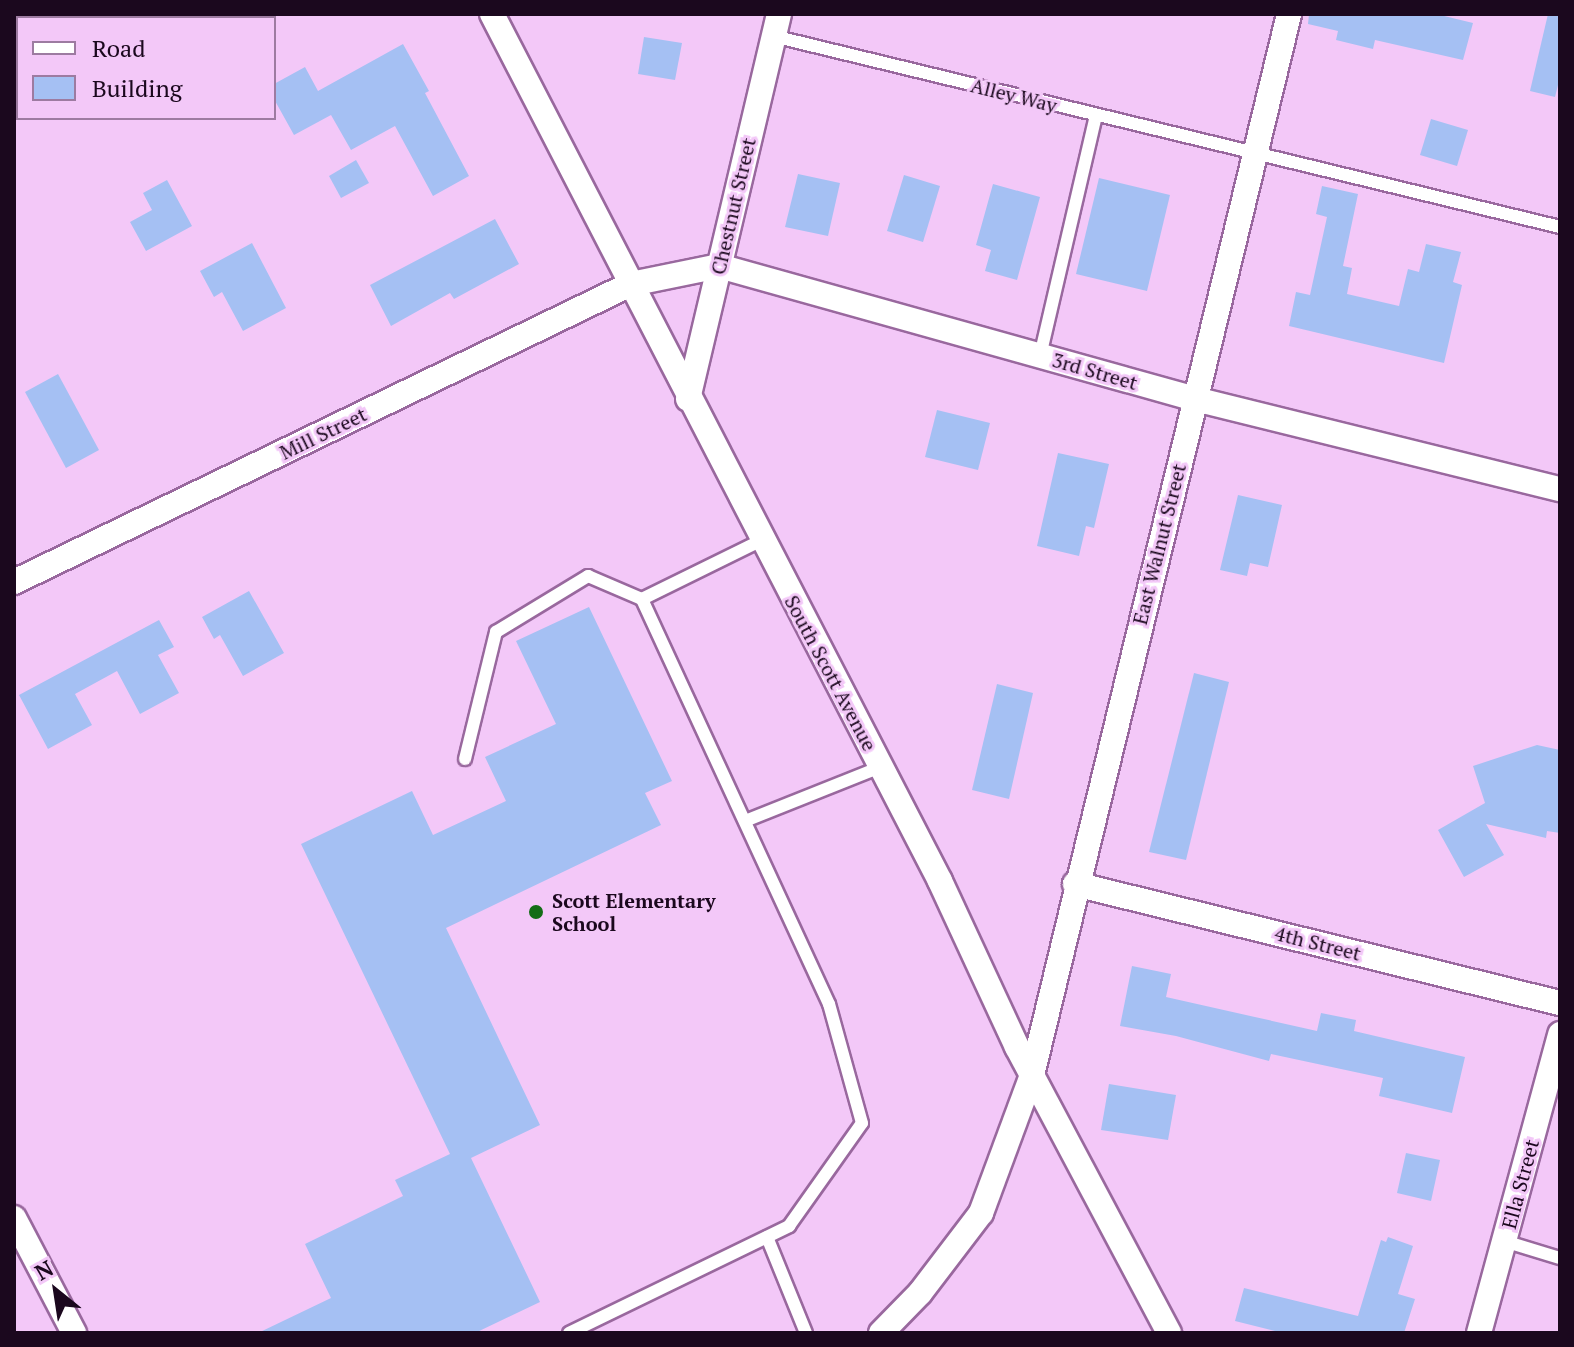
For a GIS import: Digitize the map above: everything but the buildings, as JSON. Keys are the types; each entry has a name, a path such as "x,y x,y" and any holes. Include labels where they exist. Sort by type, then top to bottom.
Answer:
{"street":[{"name":"South Scott Avenue","path":"492,14 688,399 940,881 1032,1075 1169,1333"},
{"name":"East Walnut Street","path":"881,1333 920,1293 981,1213 1032,1075 1075,884 1289,14"},
{"name":"Chestnut Street","path":"688,399 776,25"},
{"name":"3rd Street","path":"631,284 719,266 1195,399 1560,489"},
{"name":"Mill Street","path":"14,582 631,284"},
{"name":"4th Street","path":"1075,884 1560,1003"},
{"name":"Ella Street","path":"1479,1333 1560,1034"},
{"path":"14,1218 74,1333"}],"lane":[{"name":"Alley Way","path":"776,25 1096,115 1560,227"},
{"path":"1040,356 1096,115"},
{"path":"642,599 762,540"},
{"path":"465,759 496,632 588,576 642,599 829,1004 862,1123 789,1226 569,1333"},
{"path":"745,821 881,767"},
{"path":"767,1237 806,1333"},
{"path":"1504,1241 1560,1258"}],"place":[{"name":"Scott Elementary School","path":"536,912"}]}
